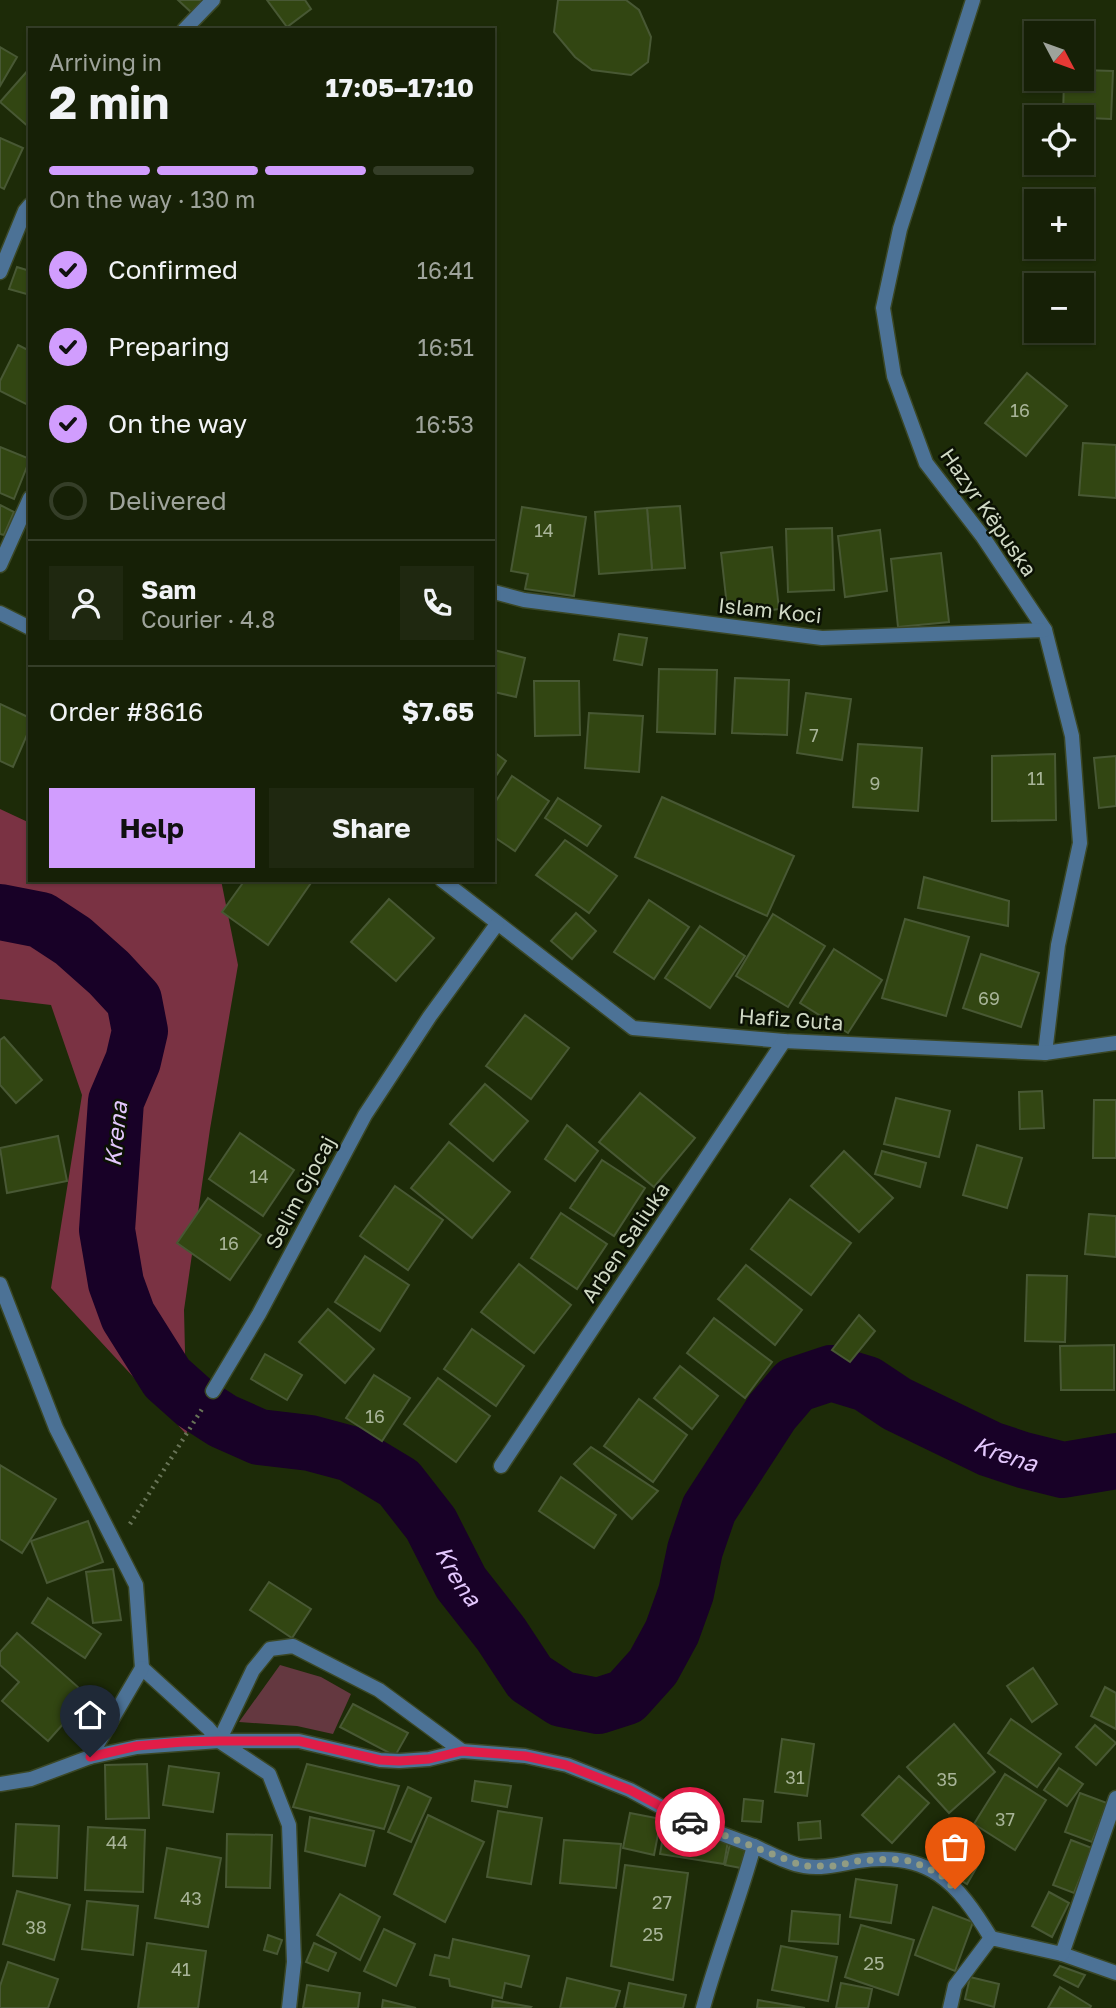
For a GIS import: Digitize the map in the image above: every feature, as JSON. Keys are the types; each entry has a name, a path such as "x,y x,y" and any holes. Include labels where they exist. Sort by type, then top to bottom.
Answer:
{"street":[{"path":"186,28 213,0"},
{"name":"Hazyr Këpuska","path":"973,0 900,229 883,308 894,376 926,463 983,537 1045,630 1072,736 1080,843 1058,945 1045,1054"},
{"path":"0,272 28,207"},
{"path":"0,565 28,502"},
{"name":"Islam Koci","path":"495,592 524,600 822,638 1045,630"},
{"path":"0,613 28,627"},
{"name":"Hafiz Guta","path":"444,882 633,1028 784,1041 1045,1054 1116,1043"},
{"name":"Selim Gjocaj","path":"213,1391 258,1314 365,1115 430,1016 497,924"},
{"name":"Arben Saliuka","path":"501,1466 784,1041"},
{"path":"0,1284 56,1428 136,1585 142,1668 90,1757"},
{"path":"219,1741 253,1670 270,1649 293,1646 379,1690 462,1751"},
{"path":"142,1668 219,1741 269,1774 289,1825 295,1962 289,2008"},
{"path":"0,1784 31,1779 90,1757 137,1746 182,1742 299,1741 380,1760 399,1761 429,1759 462,1751 525,1756 566,1765 630,1790 687,1821 803,1866 835,1866 890,1859 911,1861 940,1874 970,1903 991,1938 1062,1954 1116,1973"},
{"path":"1062,1954 1116,1798"},
{"path":"703,2008 754,1846"},
{"path":"950,2008 955,1986 991,1938"}],"path":[{"path":"116,1547 195,1419"}],"shaded area":[{"path":"0,809 28,822 28,882 221,882 238,965 210,1129 184,1310 187,1435 51,1288 82,1095 51,1005 0,999"},
{"path":"280,1665 321,1677 351,1694 333,1734 297,1726 239,1722"}],"building":[{"path":"178,0 205,0 192,13"},
{"path":"267,0 305,0 311,9 287,27"},
{"path":"558,0 626,0 639,10 651,37 648,62 631,75 592,70 575,57 554,32"},
{"path":"0,47 17,57 0,86"},
{"path":"28,70 28,126 0,102"},
{"path":"1094,70 1113,71 1111,119 1094,118 1094,105 1063,105 1064,91 1094,91"},
{"path":"0,138 23,148 4,189 0,187"},
{"path":"17,267 28,270 28,294 9,289"},
{"path":"18,345 28,350 28,405 0,391 0,381"},
{"path":"1027,373 1067,406 1026,456 985,423"},
{"path":"1083,443 1116,445 1116,498 1079,495"},
{"path":"0,447 28,458 28,464 14,499 0,493"},
{"path":"0,505 14,512 4,535 0,534"},
{"path":"680,506 685,568 652,570 647,508"},
{"path":"522,507 586,517 574,596 525,589 528,574 511,571"},
{"path":"647,508 652,570 599,574 595,512"},
{"path":"832,528 834,590 788,592 786,529"},
{"path":"880,530 887,591 845,597 838,536"},
{"path":"772,547 779,609 728,615 721,553"},
{"path":"941,553 949,622 898,627 891,559"},
{"path":"619,634 647,638 642,665 614,660"},
{"path":"495,650 525,658 516,697 495,692"},
{"path":"659,669 717,670 715,734 657,732"},
{"path":"735,678 789,680 787,735 732,733"},
{"path":"534,681 579,681 580,735 535,736"},
{"path":"806,693 851,699 842,760 797,753"},
{"path":"0,704 28,717 28,733 13,767 0,761"},
{"path":"589,713 643,716 639,772 585,768"},
{"path":"858,744 922,748 918,811 853,807"},
{"path":"495,753 506,761 495,778"},
{"path":"1055,754 1056,820 992,821 992,756"},
{"path":"1116,756 1116,806 1099,808 1094,758"},
{"path":"512,776 549,801 515,851 495,838 495,802"},
{"path":"662,797 794,856 767,916 635,857"},
{"path":"558,798 601,826 587,846 545,818"},
{"path":"565,840 617,876 589,913 536,875"},
{"path":"924,877 1009,901 1008,926 918,908"},
{"path":"244,882 312,882 268,945 222,912"},
{"path":"389,899 434,938 396,981 351,942"},
{"path":"649,900 689,927 654,979 614,952"},
{"path":"576,913 596,931 572,959 551,941"},
{"path":"773,914 825,946 788,1007 736,976"},
{"path":"905,919 969,937 946,1016 882,998"},
{"path":"700,926 745,956 710,1008 665,978"},
{"path":"834,949 882,980 848,1033 800,1003"},
{"path":"981,954 1039,973 1021,1027 963,1008"},
{"path":"525,1015 569,1048 531,1099 486,1066"},
{"path":"4,1037 42,1080 16,1103 0,1085 0,1040"},
{"path":"485,1084 528,1121 493,1161 450,1124"},
{"path":"1042,1091 1044,1128 1020,1129 1019,1092"},
{"path":"640,1093 695,1138 654,1187 599,1142"},
{"path":"896,1098 950,1111 939,1157 884,1144"},
{"path":"1094,1100 1116,1100 1116,1158 1093,1158"},
{"path":"567,1125 598,1151 575,1181 545,1159"},
{"path":"240,1133 294,1170 263,1216 209,1179"},
{"path":"58,1136 67,1181 7,1193 0,1148"},
{"path":"449,1142 510,1192 472,1238 411,1188"},
{"path":"977,1145 1022,1158 1007,1208 963,1195"},
{"path":"844,1151 893,1198 859,1232 811,1186"},
{"path":"882,1151 926,1163 920,1187 875,1174"},
{"path":"602,1160 645,1188 614,1236 570,1208"},
{"path":"395,1186 443,1220 408,1270 360,1236"},
{"path":"208,1198 261,1235 230,1280 177,1243"},
{"path":"790,1199 851,1243 811,1295 751,1249"},
{"path":"561,1213 607,1244 577,1289 531,1258"},
{"path":"1089,1214 1116,1216 1116,1257 1085,1254"},
{"path":"365,1256 409,1285 380,1331 335,1302"},
{"path":"519,1264 571,1305 534,1353 481,1312"},
{"path":"746,1265 802,1310 775,1345 718,1299"},
{"path":"1027,1275 1067,1276 1065,1342 1025,1341"},
{"path":"328,1309 374,1349 345,1383 299,1342"},
{"path":"859,1315 875,1331 850,1362 832,1350"},
{"path":"714,1318 772,1362 745,1398 687,1353"},
{"path":"472,1329 524,1366 496,1406 444,1369"},
{"path":"1114,1345 1114,1390 1061,1390 1060,1346"},
{"path":"265,1354 302,1375 287,1400 251,1379"},
{"path":"680,1366 718,1396 692,1429 654,1398"},
{"path":"374,1375 410,1398 382,1441 346,1418"},
{"path":"438,1378 490,1416 456,1462 404,1424"},
{"path":"639,1399 687,1435 653,1482 604,1446"},
{"path":"591,1447 658,1491 632,1519 574,1464"},
{"path":"0,1465 56,1499 22,1553 0,1539"},
{"path":"561,1477 616,1515 594,1548 539,1511"},
{"path":"88,1521 103,1562 47,1583 31,1541"},
{"path":"113,1569 121,1620 93,1623 86,1572"},
{"path":"269,1582 311,1609 292,1638 250,1610"},
{"path":"48,1598 101,1634 85,1658 32,1623"},
{"path":"17,1633 88,1696 48,1741 2,1701 19,1682 0,1665 0,1652"},
{"path":"1033,1668 1057,1704 1032,1722 1007,1686"},
{"path":"1105,1687 1116,1693 1116,1729 1091,1716"},
{"path":"353,1704 408,1733 395,1756 340,1727"},
{"path":"1011,1719 1061,1754 1037,1787 988,1753"},
{"path":"954,1724 995,1772 949,1813 907,1767"},
{"path":"1095,1725 1116,1743 1096,1765 1076,1747"},
{"path":"782,1739 814,1744 807,1796 775,1792"},
{"path":"147,1764 149,1818 106,1819 105,1765"},
{"path":"307,1764 399,1786 384,1829 293,1807"},
{"path":"169,1766 219,1773 213,1812 163,1805"},
{"path":"1059,1768 1083,1784 1067,1806 1044,1790"},
{"path":"1005,1774 1046,1800 1015,1850 974,1824"},
{"path":"899,1776 929,1803 892,1843 862,1815"},
{"path":"475,1781 511,1786 507,1807 472,1801"},
{"path":"408,1787 431,1798 411,1842 388,1832"},
{"path":"1080,1793 1107,1803 1092,1842 1065,1832"},
{"path":"744,1799 763,1801 761,1822 742,1821"},
{"path":"498,1811 542,1818 531,1884 487,1877"},
{"path":"630,1813 661,1819 654,1855 623,1848"},
{"path":"428,1815 484,1842 445,1922 394,1894"},
{"path":"310,1817 374,1831 365,1866 305,1851"},
{"path":"820,1821 821,1838 799,1840 798,1823"},
{"path":"16,1824 59,1826 57,1878 13,1876"},
{"path":"88,1827 145,1830 143,1892 85,1890"},
{"path":"664,1831 728,1841 724,1864 660,1854"},
{"path":"227,1834 272,1835 270,1888 226,1887"},
{"path":"564,1840 621,1844 616,1888 560,1883"},
{"path":"1071,1840 1092,1848 1074,1893 1053,1885"},
{"path":"730,1844 746,1847 741,1868 725,1865"},
{"path":"167,1848 221,1858 208,1927 155,1918"},
{"path":"958,1854 978,1865 967,1884 947,1872"},
{"path":"625,1865 688,1873 673,1980 611,1966"},
{"path":"856,1879 897,1885 891,1923 850,1917"},
{"path":"17,1891 70,1905 54,1960 3,1944"},
{"path":"1049,1892 1069,1903 1052,1937 1032,1926"},
{"path":"340,1894 380,1917 360,1960 317,1935"},
{"path":"87,1901 138,1906 133,1955 82,1949"},
{"path":"933,1907 973,1922 955,1971 915,1955"},
{"path":"792,1911 840,1915 838,1944 789,1941"},
{"path":"861,1925 914,1940 898,1995 845,1977"},
{"path":"384,1929 415,1944 396,1986 364,1971"},
{"path":"268,1935 282,1940 277,1954 264,1950"},
{"path":"453,1939 529,1956 521,1987 505,1983 502,1998 450,1986 449,1979 430,1975 435,1955 449,1958"},
{"path":"147,1943 206,1951 198,2008 138,2008"},
{"path":"314,1943 336,1953 328,1971 306,1962"},
{"path":"781,1946 837,1957 828,2001 772,1990"},
{"path":"8,1962 58,1979 48,2008 0,2008 0,1986"},
{"path":"1060,1966 1085,1975 1078,1987 1054,1975"},
{"path":"970,1977 999,1984 994,2007 965,1999"},
{"path":"567,1978 620,1991 615,2008 560,2008"},
{"path":"629,1983 686,1995 683,2008 624,2008"},
{"path":"841,1983 872,1989 868,2008 836,2008"},
{"path":"307,1985 360,1993 358,2008 303,2008"},
{"path":"1060,1987 1091,2006 1090,2008 1048,2008"},
{"path":"383,2000 416,2008 382,2008"},
{"path":"493,2000 531,2007 492,2008"},
{"path":"758,2000 805,2008 757,2008"}],"waterway":[{"name":"Krena","path":"0,912 41,920 73,941 134,1000 140,1031 133,1061 116,1101 107,1230 116,1283 128,1316 167,1378 195,1403 223,1421 259,1437 310,1443 351,1454 399,1483 431,1524 461,1583 501,1634 530,1678 562,1699 598,1706 626,1697 653,1667 672,1632 686,1593 695,1550 709,1509 772,1412 795,1385 831,1373 867,1384 897,1404 990,1449 1063,1470 1116,1461"}],"way so far":[{"path":"690,1822 803,1866 835,1866 890,1859 911,1861 940,1874 955,1889"}],"route":[{"path":"90,1757 137,1746 219,1741 299,1741 380,1760 399,1761 429,1759 462,1751 525,1756 566,1765 630,1790 690,1822"}]}
